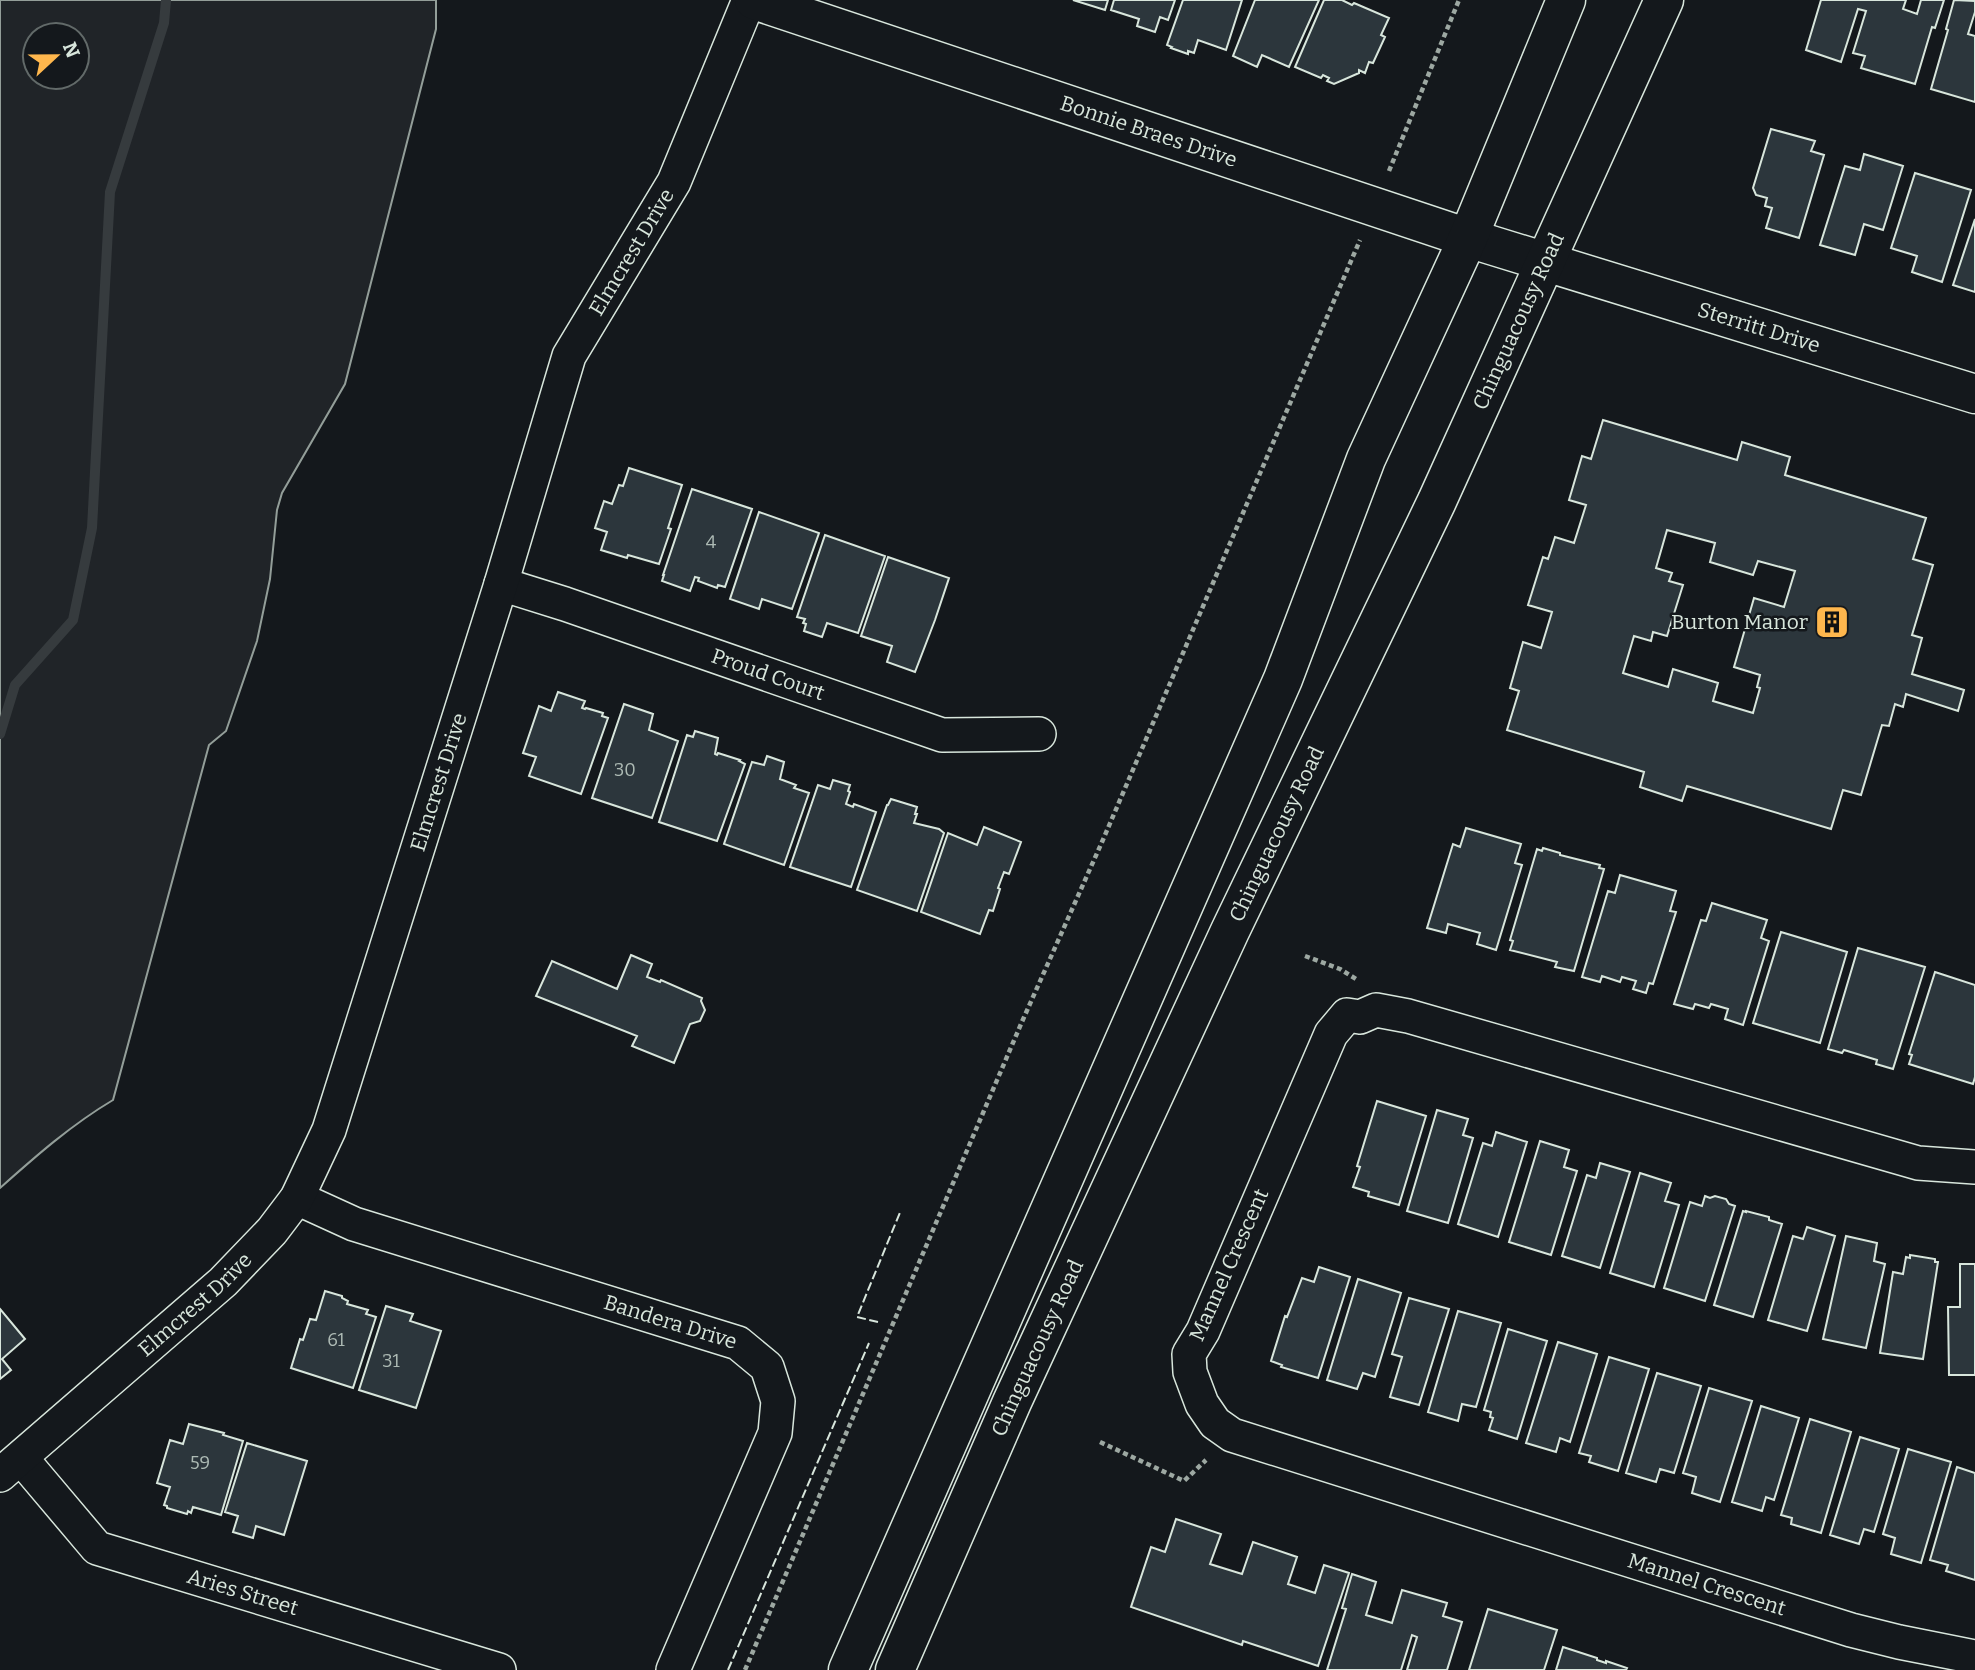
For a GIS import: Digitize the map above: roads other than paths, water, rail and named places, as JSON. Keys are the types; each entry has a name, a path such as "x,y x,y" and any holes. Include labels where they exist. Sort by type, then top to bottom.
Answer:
{"main road":[{"name":"Bonnie Braes Drive","path":"751,0 1544,261"},
{"name":"Chinguacousy Road","path":"848,1670 1283,679 1366,459 1468,238 1566,0"},
{"name":"Chinguacousy Road","path":"895,1670 1012,1402 1230,931 1437,501 1664,0"},
{"name":"Sterritt Drive","path":"1544,261 1975,394"}],"street":[{"name":"Elmcrest Drive","path":"10,1467 223,1282 272,1231 297,1198 330,1130 501,584 569,356 674,182 751,0"},
{"name":"Proud Court","path":"501,584 942,734 1039,734"},
{"name":"Mannel Crescent","path":"1975,1167 1918,1163 1408,1016 1376,1010 1360,1017 1347,1015 1331,1034 1203,1331 1189,1354 1190,1372 1202,1404 1215,1423 1232,1435 1851,1630 1975,1657"},
{"name":"Bandera Drive","path":"297,1198 354,1224 738,1343 767,1367 778,1401 775,1433 673,1670"},
{"name":"Aries Street","path":"10,1467 97,1548 499,1670"}],"waterway":[{"path":"0,734 15,685 73,620 92,528 110,192 164,23 166,0"}],"place":[{"name":"Burton Manor","path":"1832,622"}]}
